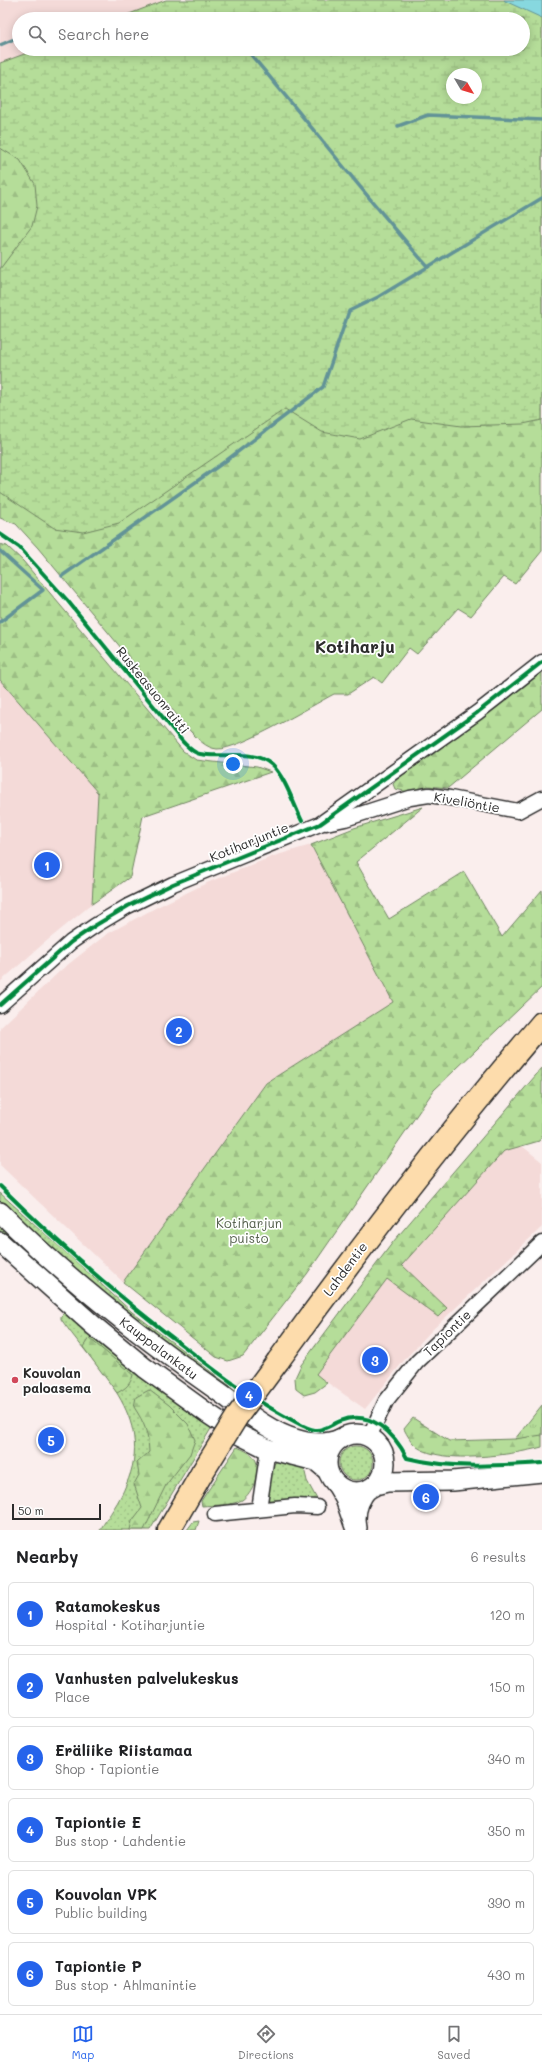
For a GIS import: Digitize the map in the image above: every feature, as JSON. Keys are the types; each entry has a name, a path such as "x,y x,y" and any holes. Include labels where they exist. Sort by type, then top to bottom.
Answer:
{"highway":[{"name":"Lahdentie","path":"169,1530 238,1415 278,1360 477,1099 542,1023"}],"main road":[{"name":"Kauppalankatu","path":"0,1212 71,1278 150,1344 260,1422 296,1439 324,1443 340,1439"},
{"name":"Kauppalankatu","path":"0,1242 57,1295 145,1368 207,1413 240,1434 268,1449 316,1460 331,1476"},
{"path":"372,1487 384,1468 384,1457 380,1446 369,1437 354,1435 340,1439 329,1452 328,1459 331,1476 349,1491 357,1492 372,1487 542,1472"},
{"path":"384,1457 393,1466 412,1472 497,1477"}],"street":[{"name":"Kotiharjuntie","path":"0,1005 71,942 128,906 173,884 320,824 478,712 542,662"},
{"name":"Kiveliöntie","path":"320,824 345,819 410,798 430,796 450,798 518,811 542,798"},
{"name":"Tapiontie","path":"369,1437 386,1401 417,1362 542,1242"},
{"path":"259,1509 268,1449"},
{"path":"331,1476 344,1499 357,1530"},
{"path":"357,1530 359,1505 372,1487"},
{"path":"215,1514 295,1506 317,1508"}],"shaded area":[{"path":"0,0 204,0 179,12 12,12 12,56 43,56 0,69"},
{"path":"0,680 98,793 92,904 0,982"},
{"path":"311,845 393,1002 266,1083 123,1282 0,1165 0,1028 61,970 107,934 159,906 209,882 274,856"},
{"path":"511,1137 542,1162 542,1227 432,1330 406,1358 365,1409 315,1374 367,1299"}],"green space":[{"path":"166,0 542,0 542,420 523,424 461,426 411,419 360,439 322,432 285,409 119,523 83,532 54,528 0,492 0,269 32,226 37,206 35,184 20,160 0,148 0,63 19,56 530,56 530,12 134,12"},
{"path":"542,18 542,551 515,584 504,577 471,616 458,608 417,654 409,648 382,683 374,677 348,694 334,694 241,743 217,749 202,743 191,732 38,548 16,524 0,518 0,69 43,56 530,56 530,19"},
{"path":"0,544 7,546 23,561 183,751 196,760 257,767 271,772 143,816 130,877 92,904 98,793 0,680"},
{"path":"542,671 542,709 448,788 428,786 408,792 395,789 393,784 397,779 481,719"},
{"name":"Kotiharjun puisto","path":"423,807 356,862 389,919 464,872 502,937 542,890 542,987 434,1090 307,1274 243,1356 228,1361 216,1357 123,1282 266,1083 393,1002 311,845 354,828"},
{"path":"542,1068 542,1137 539,1141 504,1151 402,1265 447,1308 438,1317 387,1279 316,1374 327,1383 315,1392 304,1395 296,1389 295,1378 301,1365 393,1242"},
{"path":"0,1193 132,1312 238,1392 235,1397 126,1314 8,1210 0,1202"},
{"path":"0,1222 54,1273 50,1279 0,1231"},
{"path":"64,1313 212,1427 150,1530 100,1530 124,1491 134,1460 134,1437 128,1416 118,1395 61,1319 61,1316"},
{"path":"89,1338 133,1375 127,1386 117,1393 83,1347"},
{"path":"149,1390 169,1405 188,1424 195,1440 190,1454 166,1485 144,1530 130,1530 132,1521 142,1508 134,1484 139,1475 137,1463 149,1452 145,1428 134,1407 136,1397"},
{"path":"542,1405 542,1435 515,1439"},
{"path":"542,1413 542,1447 497,1455 478,1457 443,1456 417,1447 409,1438 404,1429 413,1418 449,1441 515,1439"},
{"path":"359,1446 368,1451 372,1456 372,1470 368,1475 363,1479 353,1480 349,1479 340,1470 339,1460 340,1456 349,1447"},
{"path":"237,1447 251,1454 256,1461 257,1471 252,1488 246,1497 238,1502 202,1506 201,1501"},
{"path":"278,1460 303,1464 307,1481 318,1501 267,1500 267,1484 269,1474 274,1464"},
{"path":"199,1521 196,1530 187,1530 193,1522"}],"water":[{"path":"504,0 542,0 542,18 530,12"}],"waterway":[{"path":"0,45 12,40"},
{"path":"252,56 428,267"},
{"path":"398,126 428,115 542,120"},
{"path":"62,576 227,460 323,387 349,311 378,297 542,198"},
{"path":"0,551 43,590 0,622"}],"cycle path":[{"name":"Ruskeasuonraitti","path":"0,534 19,547 67,600 189,748 200,754 247,755 264,760 272,765 281,777 302,821"},
{"path":"0,1005 71,942 128,906 173,884 320,824 478,712 542,662"},
{"path":"0,1186 92,1272 165,1332 238,1387 302,1426 318,1430 340,1421 351,1418 362,1418 371,1421 388,1432 402,1449 407,1458 440,1464 474,1466 542,1463"}],"place":[{"name":"Ratamokeskus","path":"47,865"},
{"name":"Vanhusten palvelukeskus","path":"179,1031"},
{"name":"Eräliike Riistamaa","path":"375,1360"},
{"name":"Kouvolan paloasema","path":"15,1380"},
{"name":"Tapiontie E","path":"249,1395"},
{"name":"Kouvolan VPK","path":"51,1440"},
{"name":"Tapiontie P","path":"426,1497"}],"district":[{"name":"Kotiharju","path":"355,647"}]}
